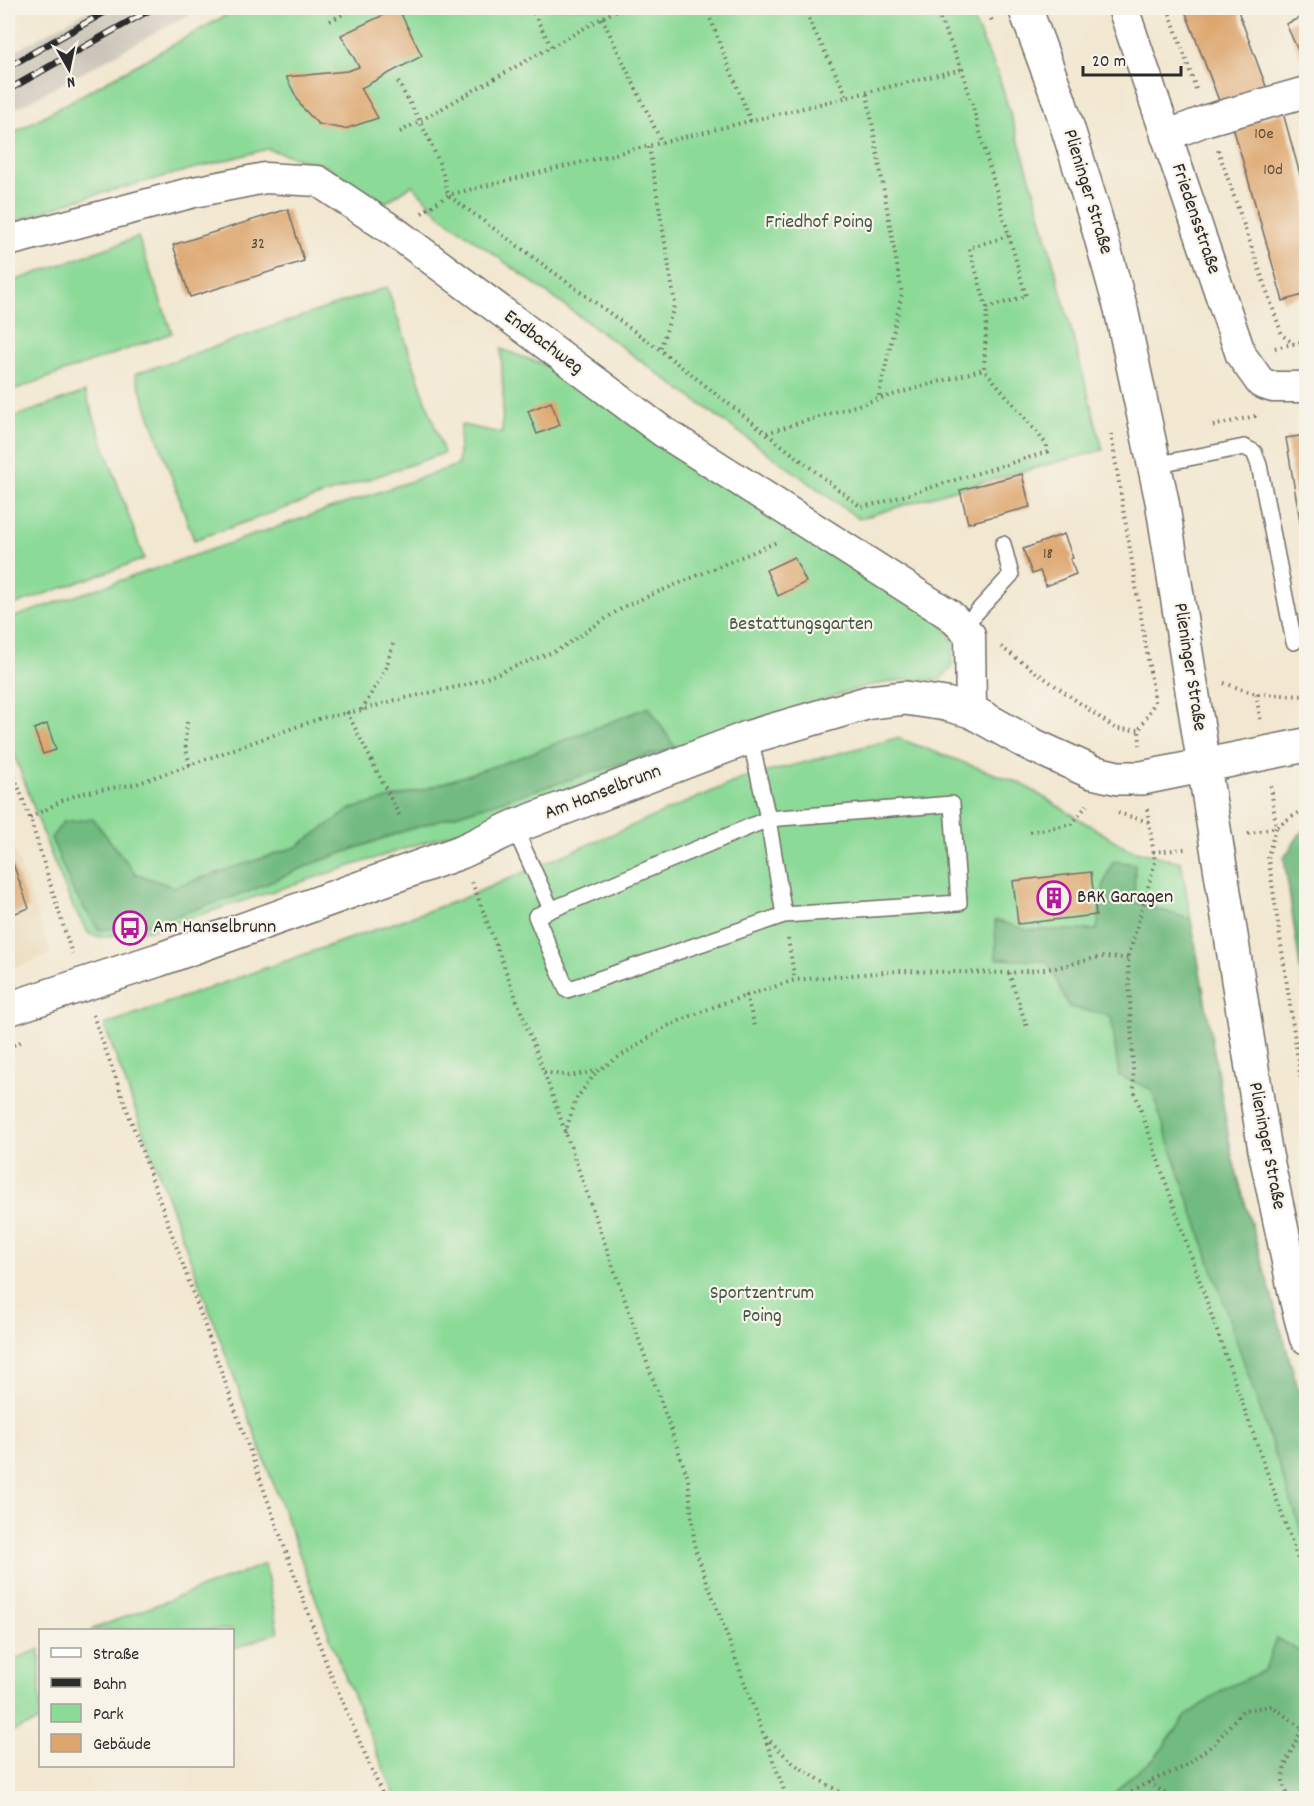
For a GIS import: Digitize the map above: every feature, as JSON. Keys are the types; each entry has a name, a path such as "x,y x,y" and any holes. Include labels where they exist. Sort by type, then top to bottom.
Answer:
{"street":[{"name":"Plieninger Straße","path":"1025,8 1059,100 1095,216 1120,309 1154,465 1183,622 1265,1150 1306,1337"},
{"name":"Friedensstraße","path":"1123,8 1241,355 1261,383"},
{"path":"1166,136 1207,120 1306,92"},
{"name":"Endbachweg","path":"8,241 194,192 265,178 318,182 395,232 662,431 950,615 967,631"},
{"path":"1261,383 1273,387 1306,387"},
{"path":"967,631 971,711"},
{"name":"Am Hanselbrunn","path":"8,1009 158,960 461,852 514,827 750,737 870,702 905,698 946,704 971,711 1028,743 1092,772 1118,778 1142,778 1306,745"}],"lane":[{"path":"1154,465 1244,447 1254,452 1259,465 1294,642"},
{"path":"967,631 1011,575 1003,544"},
{"path":"750,737 768,819 784,915"},
{"path":"952,804 959,903 784,915 567,990 536,916 551,909 768,819 952,804"},
{"path":"514,827 551,909"}],"path":[{"path":"330,21 355,8"},
{"path":"531,8 551,46"},
{"path":"400,132 620,8"},
{"path":"706,8 751,122"},
{"path":"803,8 848,98"},
{"path":"935,8 962,69 1026,296 987,308"},
{"path":"986,8 995,30"},
{"path":"1168,8 1282,335 1294,344"},
{"path":"602,18 662,143"},
{"path":"395,232 448,195 962,69"},
{"path":"398,82 420,122 446,182 448,195 660,350 861,507 1047,452 1047,445 984,369 988,327 987,308 969,248 1008,236"},
{"path":"867,93 902,294 878,399"},
{"path":"649,147 675,303 660,350"},
{"path":"766,433 984,369"},
{"path":"1211,426 1256,416 1261,383"},
{"path":"967,631 988,638 1116,729 1139,730 1155,702 1109,424"},
{"path":"30,818 65,799 82,793 136,784 321,717 362,710 470,684 558,651 625,606 779,541 819,531"},
{"path":"362,710 386,668 393,644"},
{"path":"1256,694 1267,753 1276,827 1268,856 1306,1114"},
{"path":"1268,695 1306,696"},
{"path":"348,712 400,817"},
{"path":"187,722 185,744 190,766"},
{"path":"8,760 30,818 65,937 83,983"},
{"path":"1030,832 1072,824 1091,800"},
{"path":"1110,808 1149,822"},
{"path":"1153,852 1155,862 1128,958 1134,1090 1306,1582"},
{"path":"479,876 472,880 544,1072 688,1478 695,1549 787,1798"},
{"path":"784,915 795,980"},
{"path":"565,1134 576,1099 597,1071 667,1026 746,995 795,980 897,971 1009,973 1055,968 1100,957 1128,958"},
{"path":"1009,973 1028,1030"},
{"path":"746,995 755,1026"},
{"path":"94,1019 328,1668 384,1798"},
{"path":"544,1072 569,1076 597,1071"},
{"path":"1121,1798 1149,1782 1184,1767 1214,1744 1244,1710 1272,1706 1303,1729"},
{"path":"1290,1798 1282,1779 1284,1767 1306,1724"},
{"path":"765,1736 794,1764 849,1798"},
{"path":"1149,1782 1171,1798"},
{"path":"1297,1798 1306,1789"}],"shaded area":[{"path":"92,8 201,8 8,113 8,55"},
{"path":"8,831 51,954 8,970"}],"green space":[{"name":"Friedhof Poing","path":"239,8 968,8 999,77 1035,194 1103,450 960,488 859,519 441,216 412,185 380,206 328,167 267,149 73,201 14,222 8,220 8,136"},
{"path":"138,237 172,333 8,392 8,283"},
{"path":"387,287 444,453 194,540 135,374"},
{"name":"Bestattungsgarten","path":"501,349 553,368 937,618 954,641 952,668 939,680 903,680 867,686 710,735 481,824 156,929 101,937 89,934 73,907 50,852 8,737 8,619 458,465 461,425 502,433"},
{"path":"85,392 144,559 8,607 8,419"},
{"path":"649,707 675,747 404,831 312,864 248,892 154,923 99,930 74,893 51,838 63,822 93,819 136,874 174,887 296,847 351,809 425,789 524,756"},
{"name":"Sportzentrum Poing","path":"897,738 1022,784 1128,849 1181,862 1232,1157 1306,1417 1306,1798 396,1798 338,1659 104,1025 459,900 741,779"},
{"path":"1306,831 1306,1007 1284,858 1301,832"},
{"path":"1113,861 1135,864 1134,902 1191,919 1232,1157 1306,1417 1306,1545 1151,1089 1119,1076 1111,1016 1069,1007 1047,961 996,959 995,920 1027,930 1097,930 1103,887"},
{"path":"265,1564 278,1632 234,1649 234,1629 93,1629"},
{"path":"1276,1638 1306,1655 1306,1798 1231,1798 1223,1790 1191,1792 1189,1798 1109,1798 1129,1778 1155,1758 1186,1716 1226,1688 1265,1670"},
{"path":"39,1649 39,1721 8,1733 8,1662"}],"building":[{"path":"398,8 422,56 361,88 378,118 345,129 318,124 301,106 286,77 347,71 359,67 341,35"},
{"path":"1184,8 1237,8 1267,89 1221,106"},
{"path":"1306,15 1306,68 1286,24"},
{"path":"1283,113 1306,196 1306,294 1283,301 1233,127"},
{"path":"288,209 304,261 190,297 173,245"},
{"path":"551,402 560,425 537,434 528,411"},
{"path":"1306,435 1306,526 1301,527 1286,438"},
{"path":"1022,474 1030,507 968,523 960,490"},
{"path":"1064,534 1076,574 1046,586 1040,571 1032,574 1023,549"},
{"path":"794,557 806,582 778,596 766,570"},
{"path":"47,724 56,750 43,754 34,729"},
{"path":"8,850 29,908 10,915 8,906"},
{"name":"BRK Garagen","path":"1091,872 1096,915 1018,924 1013,881"}],"railway":[{"path":"8,67 112,8"},
{"path":"8,90 153,8"}],"place":[{"name":"BRK Garagen","path":"1054,898"},
{"name":"Am Hanselbrunn","path":"130,928"}]}
